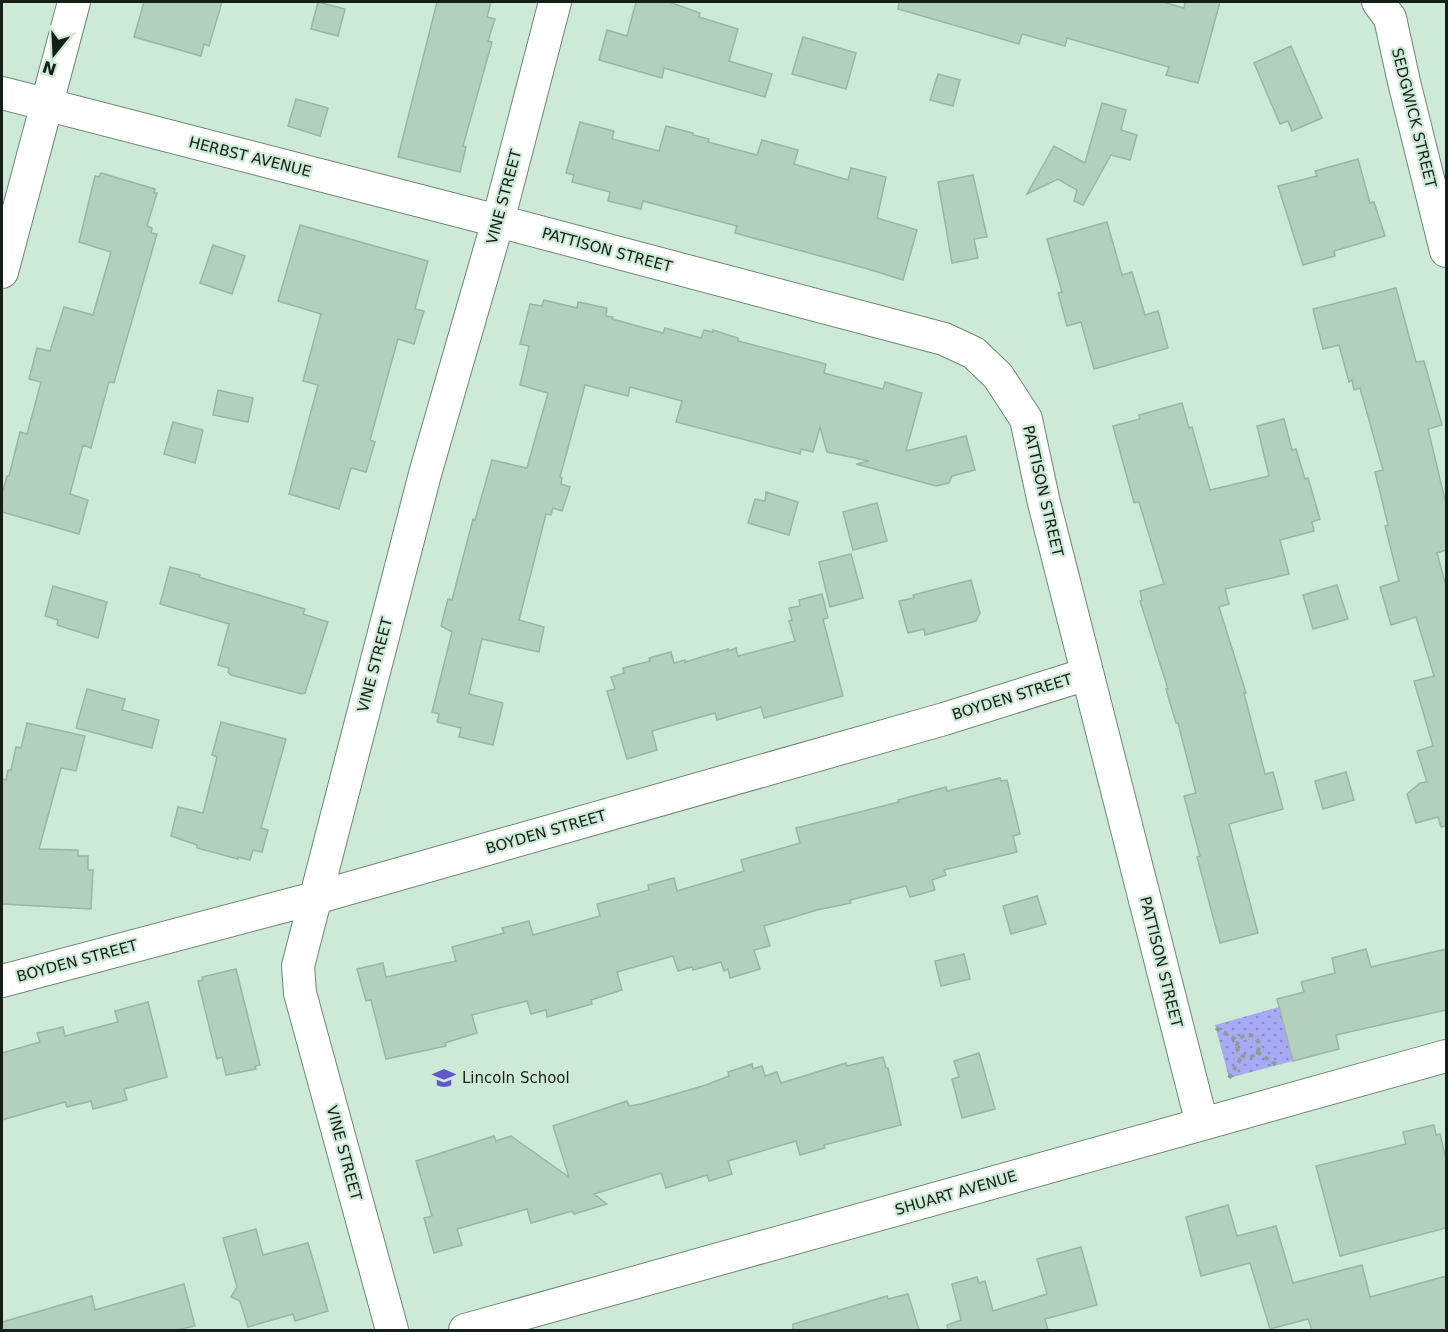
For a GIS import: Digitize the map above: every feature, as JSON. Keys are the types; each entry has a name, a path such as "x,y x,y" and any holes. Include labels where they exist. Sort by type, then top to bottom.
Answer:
{"street":[{"path":"2,272 74,2"},
{"name":"VINE STREET","path":"392,1330 300,993 298,966 425,474 498,221 555,2"},
{"name":"SEDGWICK STREET","path":"1384,10 1446,251"},
{"name":"HERBST AVENUE","path":"2,93 498,221"},
{"name":"PATTISON STREET","path":"498,221 944,339 974,353 998,376 1026,419 1044,503 1202,1124"},
{"name":"BOYDEN STREET","path":"2,981 315,898 944,719 1087,674"},
{"name":"SHUART AVENUE","path":"465,1330 531,1322 1202,1124 1446,1056"}],"path":[{"path":"1216,1028 1238,1041"},
{"path":"1246,1034 1253,1036 1258,1041 1257,1052 1251,1056 1243,1055 1238,1052 1238,1041 1246,1034"},
{"path":"1257,1052 1277,1065"},
{"path":"1229,1078 1243,1055"}],"shaded area":[{"path":"1279,1007 1293,1061 1229,1078 1215,1025"}],"building":[{"path":"144,2 222,2 209,46 204,44 201,56 134,37"},
{"path":"318,2 345,9 338,36 311,29"},
{"path":"437,2 491,2 487,17 495,19 488,41 492,42 463,146 466,147 460,172 398,157"},
{"path":"636,2 669,2 700,13 699,17 738,29 729,61 772,74 765,97 664,68 662,78 599,60 607,30 627,36"},
{"path":"899,2 1163,2 1184,8 1185,2 1220,2 1198,83 1166,75 1169,67 1067,38 1065,46 1022,34 1019,44 898,9"},
{"path":"803,37 856,53 846,89 792,74"},
{"path":"1291,46 1322,118 1292,131 1288,121 1280,124 1254,63"},
{"path":"938,74 960,80 953,106 930,100"},
{"path":"296,99 328,108 320,136 288,126"},
{"path":"1102,103 1126,110 1121,130 1137,135 1130,160 1111,155 1083,205 1074,201 1077,190 1058,179 1027,194 1054,146 1085,163"},
{"path":"580,122 614,131 612,139 659,151 666,126 709,139 708,142 757,155 762,140 798,150 794,164 848,180 851,168 886,177 877,218 917,230 903,280 735,233 737,226 643,201 641,209 608,201 610,192 572,182 574,175 566,173"},
{"path":"1358,159 1370,203 1374,202 1385,236 1334,251 1335,256 1303,265 1278,186 1317,176 1315,171"},
{"path":"101,173 155,189 154,193 157,193 147,226 152,228 151,233 157,234 114,383 109,382 91,448 83,445 70,494 88,500 79,534 2,512 2,494 20,432 27,434 41,382 29,379 37,348 50,351 64,307 93,315 111,252 79,242 95,176 99,177"},
{"path":"973,175 987,237 974,239 978,258 952,263 938,182"},
{"path":"1107,222 1122,275 1132,272 1145,315 1158,311 1168,348 1094,369 1081,322 1067,326 1058,293 1062,292 1047,239"},
{"path":"300,225 428,261 415,309 424,311 414,344 398,339 370,440 375,442 366,472 351,468 339,509 289,494 318,385 303,381 321,314 278,301"},
{"path":"213,245 245,256 232,294 200,283"},
{"path":"1396,288 1416,362 1424,361 1442,425 1428,429 1446,504 1446,550 1437,553 1446,586 1446,826 1441,827 1438,817 1416,823 1407,794 1420,783 1427,782 1417,751 1433,746 1414,681 1434,676 1416,617 1391,625 1380,587 1399,581 1385,526 1388,525 1375,472 1383,470 1360,388 1354,390 1352,380 1349,382 1339,345 1323,349 1313,309"},
{"path":"544,300 577,308 578,302 607,308 606,316 613,317 612,319 663,333 665,328 701,338 704,330 713,332 713,330 738,338 738,341 826,364 824,373 883,389 885,382 922,393 906,451 966,436 975,470 952,476 949,483 936,486 856,464 869,461 827,452 820,427 813,452 801,449 800,454 676,422 682,401 630,387 628,396 585,385 560,477 562,478 561,484 570,487 562,511 553,508 551,515 546,514 519,620 544,627 539,652 482,639 469,694 503,703 493,745 459,737 461,728 437,722 439,714 432,712 452,632 441,626 448,599 452,600 473,519 475,520 492,460 527,468 548,393 520,385 529,346 520,344 530,304 542,306"},
{"path":"218,390 253,398 248,422 213,415"},
{"path":"1182,403 1189,428 1192,427 1210,490 1269,476 1257,426 1284,419 1292,450 1296,449 1305,479 1308,478 1320,519 1312,522 1314,531 1280,540 1289,574 1225,589 1229,604 1219,607 1246,693 1244,693 1265,774 1273,772 1283,809 1229,824 1258,933 1220,943 1197,857 1200,856 1184,796 1196,793 1178,723 1176,723 1166,689 1168,689 1140,601 1142,600 1140,591 1164,584 1139,502 1134,503 1113,426 1140,419 1139,415"},
{"path":"173,422 203,430 195,463 164,454"},
{"path":"766,492 798,502 789,535 748,523 755,499 765,501"},
{"path":"877,503 887,541 853,550 843,512"},
{"path":"851,554 863,598 830,607 819,562"},
{"path":"170,567 305,609 303,614 328,622 305,693 231,675 228,672 229,668 218,665 229,624 160,604"},
{"path":"971,580 980,613 976,621 925,635 924,629 908,633 899,601 914,598 913,595"},
{"path":"1337,585 1348,619 1313,629 1303,595"},
{"path":"53,586 107,602 98,638 57,625 58,620 45,616"},
{"path":"822,594 828,618 823,619 843,696 764,718 761,707 717,720 715,713 652,731 657,750 627,759 607,691 615,689 611,677 624,673 623,668 650,661 649,658 671,652 674,663 736,648 738,656 795,641 789,621 792,620 789,608 800,606 799,600"},
{"path":"87,689 125,699 122,710 159,720 152,748 76,728"},
{"path":"221,722 286,739 261,828 268,830 262,852 253,850 250,860 197,848 197,845 171,836 178,807 203,813 217,757 212,755"},
{"path":"27,723 85,736 76,771 61,768 39,849 78,850 78,856 88,856 88,870 93,870 91,909 2,904 2,779 6,780 8,770 11,770 16,747 21,748"},
{"path":"1346,772 1354,800 1323,809 1315,781"},
{"path":"1000,778 1001,781 1007,780 1020,834 1013,836 1017,852 944,870 946,875 932,880 935,890 910,897 906,886 764,926 770,946 754,950 760,969 730,978 728,969 724,971 721,962 693,970 692,967 678,971 673,956 617,972 622,990 591,1000 592,1004 547,1017 546,1010 531,1014 527,1001 472,1015 477,1033 445,1043 446,1046 386,1059 371,1000 366,1001 357,969 383,963 386,977 456,961 452,947 504,933 502,928 529,921 533,935 600,916 597,904 649,890 648,885 674,878 677,891 744,871 741,860 800,843 796,828 899,802 898,800 946,787 947,791"},
{"path":"1037,896 1046,924 1011,934 1003,906"},
{"path":"1366,949 1371,967 1446,949 1446,1010 1336,1035 1339,1049 1293,1061 1277,999 1304,992 1301,982 1335,973 1332,958"},
{"path":"964,954 970,979 941,986 935,961"},
{"path":"236,969 260,1065 255,1066 256,1069 226,1075 222,1057 217,1059 198,981 203,980 202,977"},
{"path":"148,1002 167,1077 124,1089 127,1100 93,1109 91,1101 67,1107 65,1102 2,1120 2,1053 40,1042 37,1033 63,1027 65,1036 118,1022 115,1011"},
{"path":"979,1053 995,1109 962,1118 952,1079 959,1077 954,1061"},
{"path":"883,1057 886,1068 888,1068 901,1125 824,1145 825,1148 800,1155 796,1141 728,1161 732,1174 709,1181 707,1175 666,1188 661,1173 594,1194 607,1204 574,1214 572,1211 531,1223 527,1209 457,1229 462,1245 434,1253 424,1218 432,1216 416,1161 494,1136 496,1141 511,1136 569,1177 553,1126 627,1101 629,1106 641,1104 706,1085 729,1076 728,1072 752,1064 753,1069 762,1066 765,1076 777,1072 781,1083 846,1063 847,1066"},
{"path":"1434,1125 1436,1135 1440,1134 1446,1159 1446,1228 1340,1256 1316,1166 1406,1144 1403,1132"},
{"path":"1228,1205 1237,1236 1276,1226 1293,1283 1362,1265 1370,1297 1446,1276 1446,1330 1312,1330 1308,1319 1270,1329 1250,1263 1201,1276 1186,1217"},
{"path":"256,1229 263,1255 308,1243 328,1311 295,1321 293,1314 248,1327 240,1301 231,1297 237,1287 223,1238"},
{"path":"1081,1247 1097,1305 1045,1319 1048,1330 948,1330 947,1325 961,1320 952,1284 977,1277 979,1283 985,1281 993,1311 1047,1294 1037,1259"},
{"path":"184,1284 195,1326 177,1330 2,1330 2,1322 92,1296 95,1310"},
{"path":"908,1294 919,1330 793,1330 793,1324 887,1296 888,1299"}],"place":[{"name":"Lincoln School","path":"444,1078"}]}
